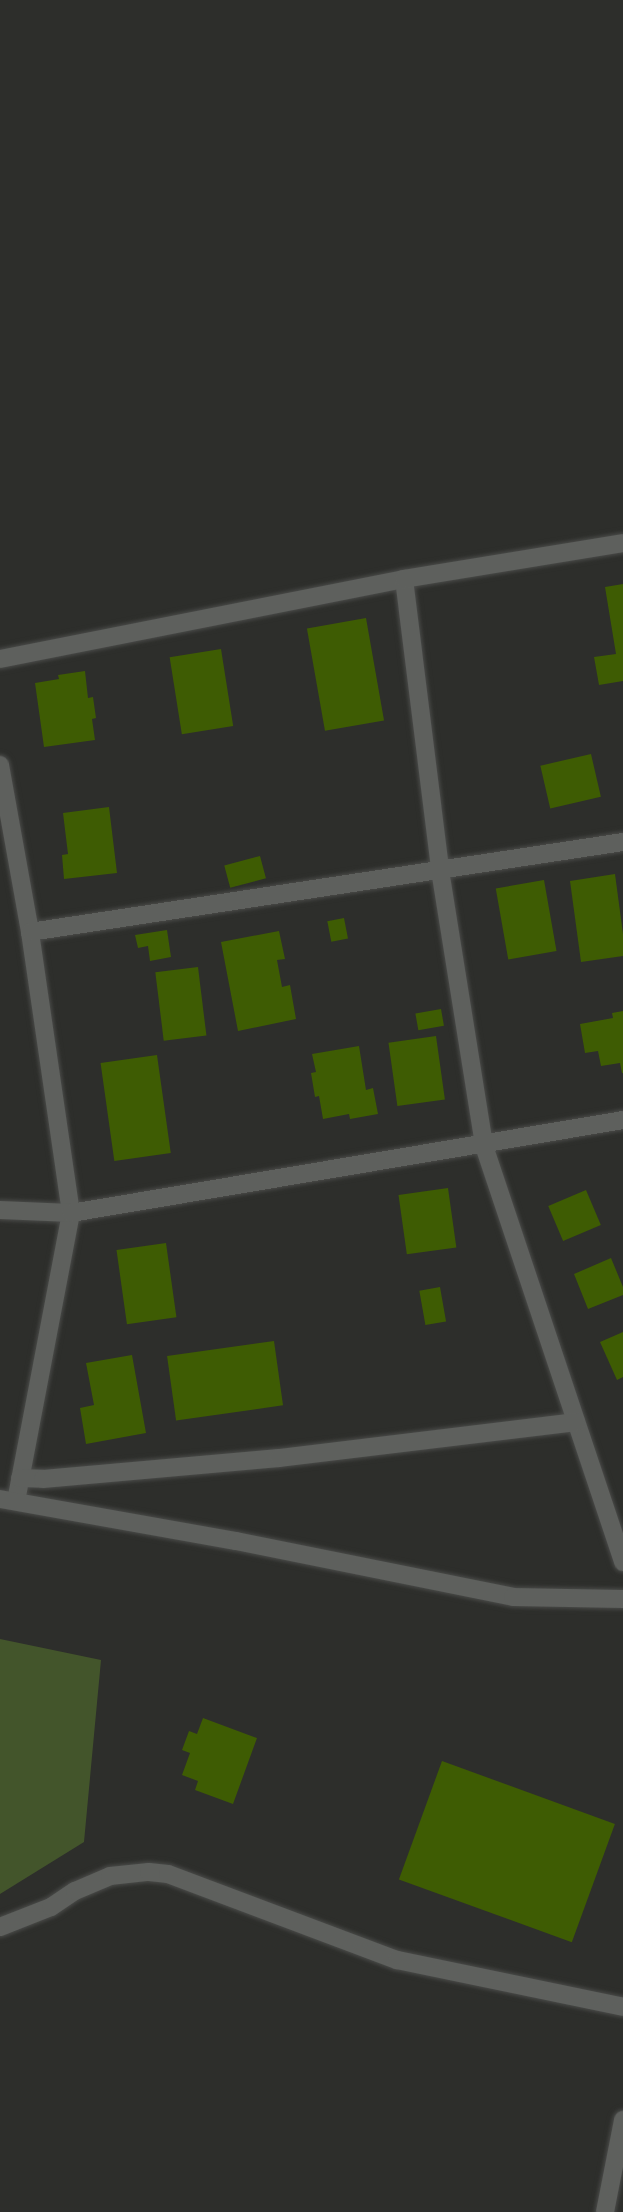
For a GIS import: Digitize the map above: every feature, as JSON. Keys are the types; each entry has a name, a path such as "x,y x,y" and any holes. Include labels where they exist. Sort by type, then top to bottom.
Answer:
{"street":[{"path":"0,659 404,579 623,543"},
{"path":"404,579 440,870 484,1146 623,1562"},
{"path":"0,765 30,932 71,1214 20,1478 8,1500 236,1541 513,1597 623,1599"},
{"path":"30,932 623,842"},
{"path":"0,1209 71,1214 484,1146 623,1120"},
{"path":"20,1478 43,1479 279,1458 576,1422"},
{"path":"0,1928 51,1907 75,1891 110,1876 139,1873 168,1874 397,1960 623,2007"},
{"path":"606,2212 623,2120"}],"green space":[{"path":"0,1639 101,1660 84,1842 0,1894"}],"building":[{"path":"623,584 623,681 599,685 594,657 616,654 605,587"},
{"path":"366,618 384,720 325,731 307,628"},
{"path":"221,649 233,726 182,734 170,657"},
{"path":"85,671 88,698 93,697 96,718 92,719 95,740 44,747 35,683 59,679 58,675"},
{"path":"591,754 601,797 550,809 540,766"},
{"path":"109,807 117,873 64,879 62,855 68,854 63,813"},
{"path":"260,856 266,878 230,888 224,866"},
{"path":"615,874 623,934 623,956 581,962 570,881"},
{"path":"544,880 557,951 508,959 496,889"},
{"path":"344,918 348,939 331,942 327,921"},
{"path":"167,930 171,957 150,961 148,946 138,948 135,935"},
{"path":"279,931 285,959 277,960 282,987 290,985 296,1019 238,1031 221,942"},
{"path":"198,967 206,1035 164,1041 155,972"},
{"path":"441,1009 444,1026 418,1030 415,1014"},
{"path":"623,1011 622,1073 620,1063 601,1066 598,1051 585,1053 580,1024 613,1018 612,1013"},
{"path":"436,1036 445,1099 397,1106 388,1043"},
{"path":"359,1046 366,1090 373,1088 378,1114 350,1119 349,1114 323,1119 319,1096 315,1097 311,1073 316,1072 312,1054"},
{"path":"157,1055 171,1153 114,1161 101,1063"},
{"path":"448,1188 456,1247 407,1254 398,1195"},
{"path":"586,1190 601,1225 563,1241 548,1206"},
{"path":"166,1243 176,1317 127,1324 116,1250"},
{"path":"611,1258 623,1287 623,1295 588,1309 574,1274"},
{"path":"440,1287 446,1321 425,1325 419,1291"},
{"path":"623,1332 623,1377 617,1380 600,1342"},
{"path":"274,1341 283,1405 176,1420 167,1356"},
{"path":"132,1355 146,1433 86,1444 80,1408 94,1405 86,1363"},
{"path":"203,1718 257,1738 233,1804 195,1790 198,1781 182,1775 190,1753 182,1750 189,1731 197,1734"},
{"path":"442,1761 615,1824 572,1942 399,1879"}]}
